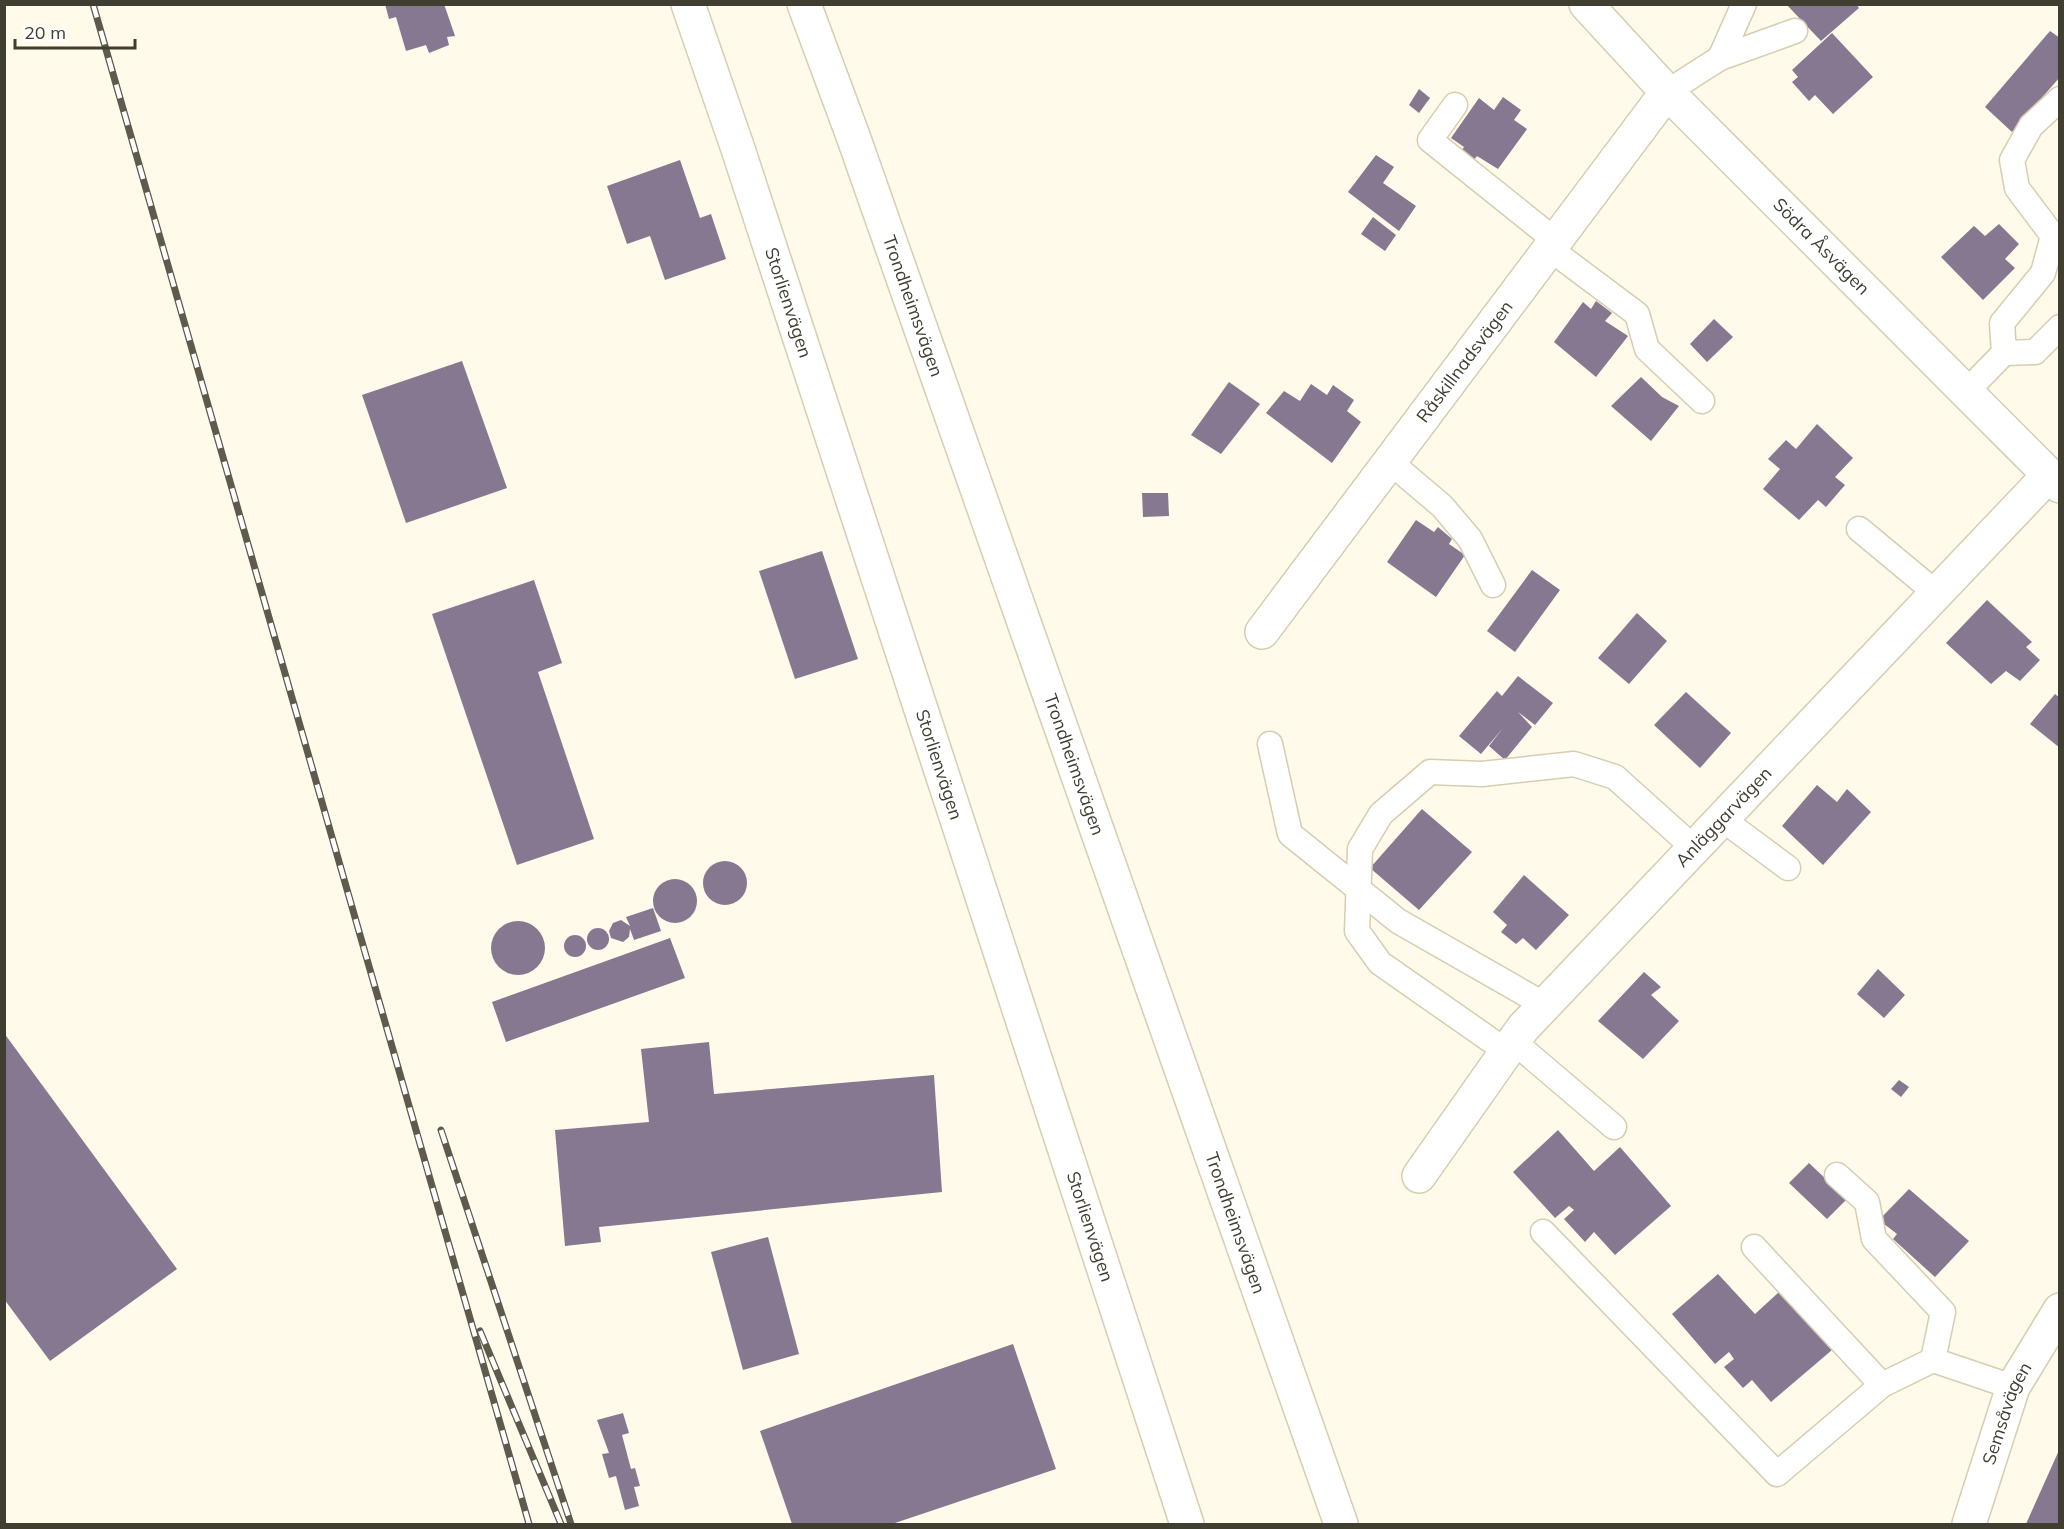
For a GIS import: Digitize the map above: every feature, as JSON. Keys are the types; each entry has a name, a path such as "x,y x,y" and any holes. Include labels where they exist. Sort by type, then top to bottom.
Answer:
{"street":[{"name":"Storlienvägen","path":"688,4 749,183 1187,1524"},
{"name":"Trondheimsvägen","path":"804,4 857,147 1341,1524"},
{"name":"Södra Åsvägen","path":"1586,4 1667,92 2054,480"},
{"name":"Råskillnadsvägen","path":"1262,632 1667,92"},
{"name":"Anläggarvägen","path":"1419,1176 1510,1046 1545,1005 1936,593 2054,480"},
{"name":"Semsåvägen","path":"1969,1524 2013,1387 2060,1310"}],"lane":[{"path":"1720,58 1744,4"},
{"path":"1667,92 1720,58 1795,31"},
{"path":"2004,353 2002,323 2043,273 2053,236 2017,188 2012,160 2031,126 2060,99"},
{"path":"1455,105 1430,140 1637,314 1647,348 1702,401"},
{"path":"1967,391 2004,353 2035,352 2060,327"},
{"path":"1390,462 1442,506 1470,539 1493,585"},
{"path":"1859,529 1936,593"},
{"path":"1270,744 1290,834 1398,921 1545,1005"},
{"path":"1614,1127 1510,1046 1380,963 1358,932 1360,849 1381,814 1430,772 1482,774 1574,764 1615,777 1694,848"},
{"path":"1722,819 1788,868"},
{"path":"1837,1175 1867,1202 1874,1239 1943,1312 1934,1360"},
{"path":"1543,1233 1776,1474 1882,1385 1934,1360 2013,1387"},
{"path":"1754,1247 1882,1385"}],"building":[{"path":"385,4 444,4 455,36 447,37 449,45 429,53 426,45 406,51 396,17 389,19"},
{"path":"1786,4 1856,4 1859,8 1821,41"},
{"path":"2050,31 2060,38 2060,77 2012,132 1985,107"},
{"path":"1832,33 1873,77 1833,114 1815,95 1809,101 1792,82 1798,77 1792,70"},
{"path":"1419,89 1430,98 1419,113 1409,105"},
{"path":"1503,97 1521,110 1514,120 1527,129 1498,169 1477,156 1470,165 1458,155 1464,147 1451,138 1479,98 1494,110"},
{"path":"1376,155 1394,167 1383,183 1416,206 1399,231 1348,192"},
{"path":"680,160 700,218 711,214 726,259 665,280 650,236 627,244 607,186"},
{"path":"1373,217 1396,235 1385,251 1361,234"},
{"path":"1999,224 2019,244 2005,259 2015,268 1983,300 1941,257 1974,226 1985,236"},
{"path":"1596,301 1612,313 1605,321 1628,336 1596,377 1554,342 1583,302 1591,309"},
{"path":"1714,319 1733,337 1707,362 1690,344"},
{"path":"462,361 507,488 406,523 362,395"},
{"path":"1641,377 1662,397 1679,406 1651,441 1611,406"},
{"path":"1229,382 1260,404 1221,454 1191,435"},
{"path":"1311,384 1327,395 1333,385 1354,400 1347,411 1361,422 1332,463 1266,413 1284,391 1300,401"},
{"path":"1817,424 1853,458 1835,477 1845,485 1826,507 1818,500 1799,520 1763,489 1780,469 1768,459 1786,440 1796,449"},
{"path":"1142,493 1168,493 1169,516 1143,517"},
{"path":"1416,520 1434,532 1438,527 1452,539 1449,544 1465,555 1436,597 1387,562"},
{"path":"822,551 858,659 795,679 759,571"},
{"path":"1532,570 1560,590 1515,652 1487,631"},
{"path":"534,580 562,663 538,672 594,839 517,865 432,614"},
{"path":"1987,600 2032,642 2026,647 2040,660 2020,681 2006,671 1991,684 1946,643"},
{"path":"1637,613 1667,641 1629,684 1598,658"},
{"path":"1518,676 1553,703 1535,725 1518,712 1532,727 1505,760 1489,746 1503,728 1481,754 1459,736 1497,691 1502,696"},
{"path":"1686,692 1731,733 1700,768 1654,725"},
{"path":"2055,694 2060,698 2060,748 2030,724"},
{"path":"1817,785 1837,802 1847,789 1871,812 1823,865 1782,826"},
{"path":"1422,809 1472,852 1419,910 1370,868"},
{"path":"725,861 741,867 747,883 741,899 725,905 709,899 703,883 709,867"},
{"path":"1524,875 1569,915 1536,950 1523,938 1516,944 1501,932 1507,925 1493,912"},
{"path":"675,879 684,880 691,885 696,892 696,910 691,917 684,922 675,923 666,922 659,917 654,910 653,901 654,892 659,885 666,880"},
{"path":"653,908 661,931 634,940 630,929 629,937 623,942 611,938 609,931 613,923 621,920 630,926 626,917"},
{"path":"518,921 528,923 537,929 543,938 545,948 543,958 537,967 528,973 518,975 508,973 499,967 493,958 491,948 493,938 499,929 508,923"},
{"path":"598,928 606,931 609,939 606,947 598,950 590,947 587,939 590,931"},
{"path":"575,935 583,938 586,946 583,954 575,957 567,954 564,946 567,938"},
{"path":"670,938 685,978 506,1042 492,1002"},
{"path":"1878,969 1905,995 1884,1018 1857,994"},
{"path":"1644,972 1661,987 1651,995 1679,1021 1643,1059 1598,1021"},
{"path":"4,1033 177,1269 50,1361 4,1299"},
{"path":"709,1042 714,1094 934,1075 942,1192 599,1227 601,1242 565,1246 555,1130 649,1122 641,1049"},
{"path":"1899,1080 1909,1087 1901,1097 1891,1089"},
{"path":"1558,1130 1594,1171 1620,1147 1671,1206 1615,1255 1594,1232 1585,1242 1564,1219 1574,1210 1569,1206 1555,1218 1513,1172"},
{"path":"1809,1163 1847,1199 1827,1219 1789,1183"},
{"path":"1909,1189 1969,1241 1935,1277 1893,1239 1897,1234 1879,1220"},
{"path":"768,1237 799,1354 743,1370 711,1252"},
{"path":"1718,1274 1755,1314 1779,1292 1832,1350 1771,1402 1752,1380 1743,1388 1724,1367 1734,1359 1729,1352 1715,1364 1672,1314"},
{"path":"1013,1344 1056,1469 892,1524 792,1524 760,1431"},
{"path":"623,1413 629,1433 622,1435 631,1469 635,1468 640,1486 634,1487 639,1506 625,1510 616,1476 609,1478 602,1454 609,1453 597,1420"},
{"path":"2060,1448 2060,1524 2026,1524"}],"railway":[{"path":"93,4 529,1524"},
{"path":"441,1130 571,1524"},
{"path":"480,1331 561,1524"}]}
